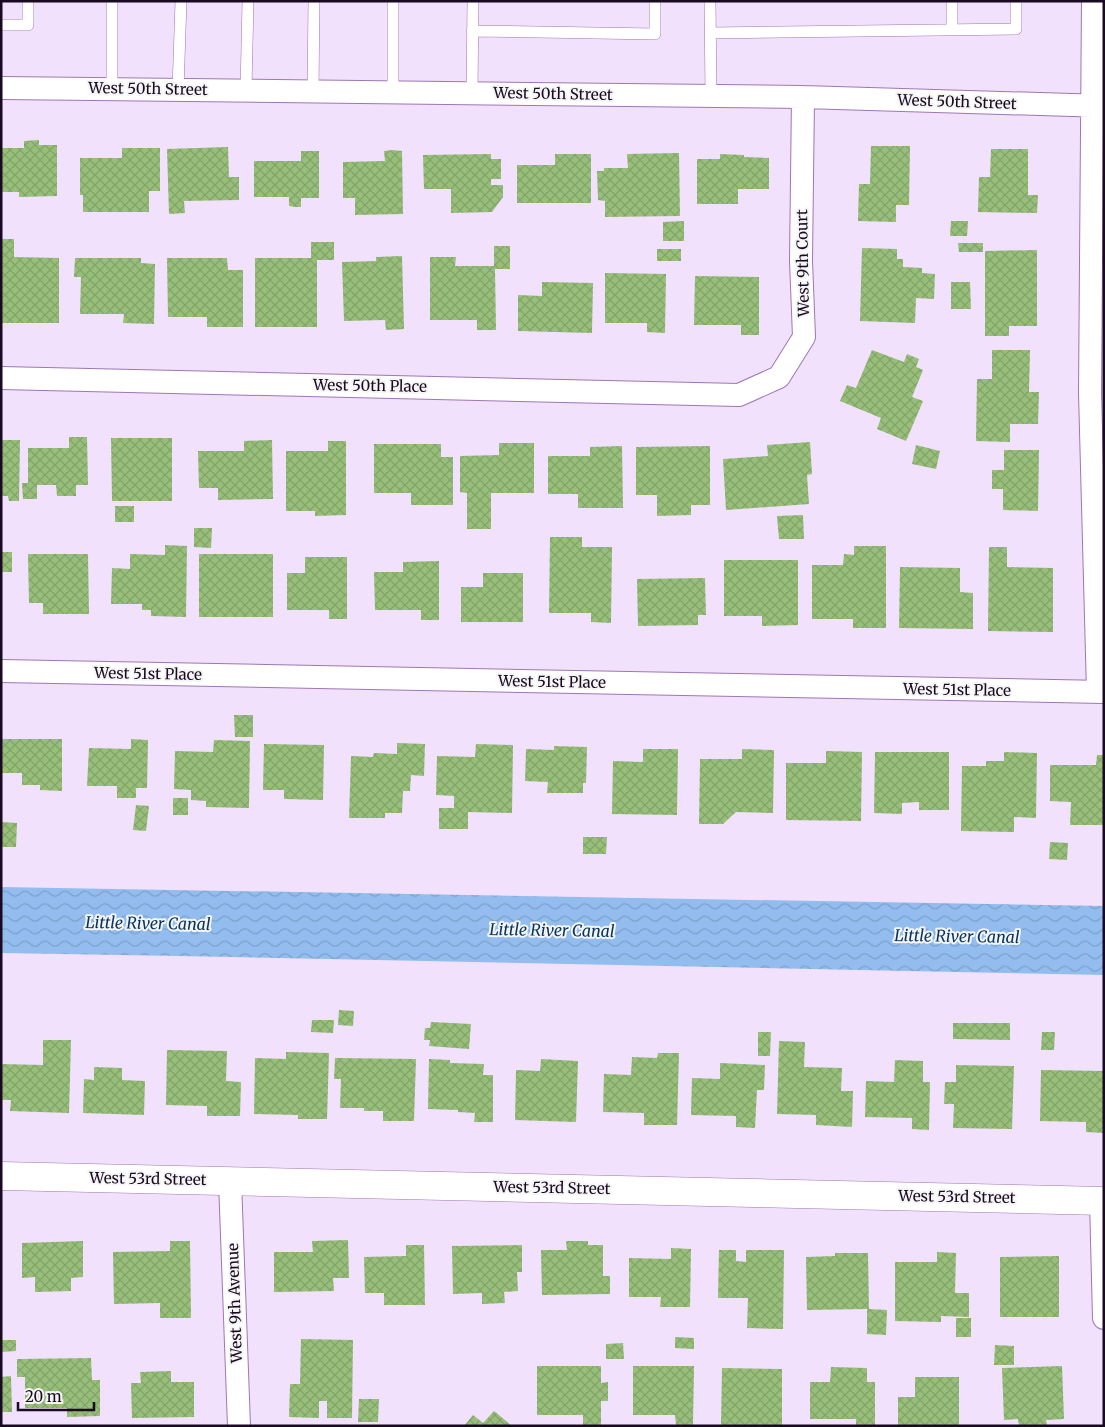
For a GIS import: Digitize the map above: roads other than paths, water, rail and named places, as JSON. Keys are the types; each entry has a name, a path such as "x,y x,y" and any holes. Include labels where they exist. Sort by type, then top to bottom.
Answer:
{"street":[{"path":"1093,1 1098,106 1097,393 1101,692"},
{"name":"West 50th Street","path":"1,88 803,97 1098,106"},
{"name":"West 9th Court","path":"739,395 780,377 804,338 801,261 803,97"},
{"name":"West 50th Place","path":"1,378 739,395"},
{"name":"West 51st Place","path":"1,671 1101,692"},
{"name":"West 53rd Street","path":"1,1176 1102,1201"},
{"name":"West 9th Avenue","path":"230,1181 239,1426"},
{"path":"1102,1201 1104,1318"}],"lane":[{"path":"1,25 28,25 28,1"},
{"path":"112,1 112,89"},
{"path":"178,90 181,1"},
{"path":"246,90 248,1"},
{"path":"313,91 314,1"},
{"path":"393,92 394,1"},
{"path":"472,93 473,1"},
{"path":"472,31 655,34 656,1"},
{"path":"710,1 711,96"},
{"path":"952,1 952,30"},
{"path":"710,33 1016,30 1016,1"}],"water":[{"name":"Little River Canal","path":"1,887 1104,906 1104,975 1,953"}]}
